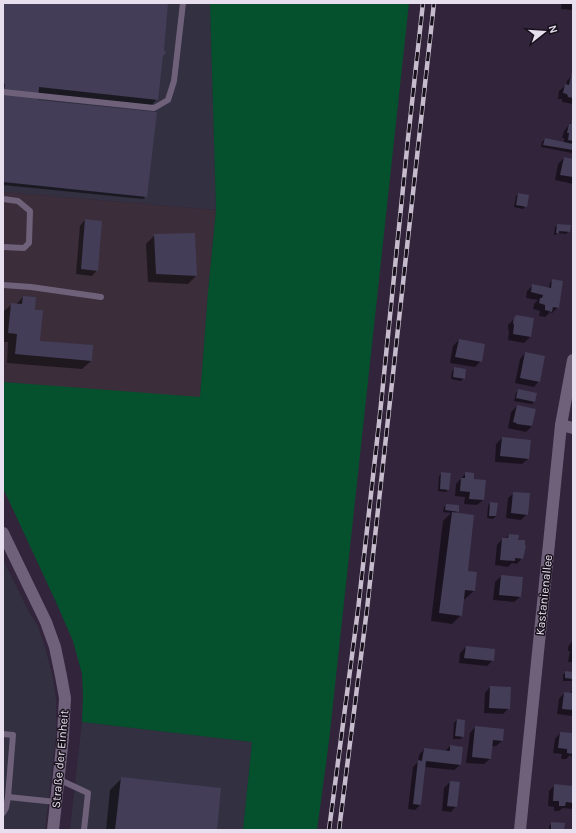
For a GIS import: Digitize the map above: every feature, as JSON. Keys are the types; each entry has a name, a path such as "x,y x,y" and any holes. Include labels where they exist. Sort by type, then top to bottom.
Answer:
{"street":[{"name":"Kastanienallee","path":"520,830 561,425 573,360"},
{"path":"561,425 573,428"},
{"name":"Straße der Einheit","path":"3,533 46,622 55,647 65,698 63,737 53,830"}],"lane":[{"path":"3,92 154,108 168,100 174,81 183,3"},
{"path":"3,199 18,201 30,211 29,244 24,248 3,247"},
{"path":"3,285 31,287 100,297"},
{"path":"3,734 13,735 8,797 6,808 3,813"},
{"path":"58,779 88,793 84,830"},
{"path":"8,797 56,802"}],"shaded area":[{"path":"3,3 210,3 216,210 3,192"},
{"path":"3,192 216,210 200,398 3,382"},
{"path":"3,560 30,614 38,626 53,678 56,699 56,735 45,830 3,830"},
{"path":"82,722 252,742 243,830 70,830"}],"green space":[{"path":"210,3 409,3 329,741 317,830 243,830 252,742 82,722 82,674 73,641 3,488 3,382 200,397 216,210"}],"building":[{"path":"3,3 168,3 164,50 166,53 163,56 158,100 39,87 38,100 157,112 147,197 3,182 3,96 5,84 3,84"},
{"path":"572,72 573,98 568,97 567,94 563,93 565,84 569,85"},
{"path":"572,118 573,141 568,140 569,133 567,133"},
{"path":"545,138 573,144 573,150 543,145"},
{"path":"564,157 573,159 573,177 560,175"},
{"path":"518,193 529,195 527,207 516,205"},
{"path":"85,219 102,221 98,271 81,269"},
{"path":"557,224 571,225 570,232 559,231 559,233 556,233"},
{"path":"195,233 197,276 156,274 154,234"},
{"path":"552,279 563,281 559,308 553,307 552,312 545,310 545,305 539,303 540,298 542,298 543,295 531,292 532,284 551,288"},
{"path":"23,296 36,297 35,310 43,310 40,341 93,345 92,361 15,354 17,334 8,333 11,303 22,304"},
{"path":"516,315 534,318 531,337 513,334 513,323"},
{"path":"459,339 485,344 482,362 455,357"},
{"path":"525,352 545,356 540,382 520,378"},
{"path":"454,367 466,369 465,379 453,377"},
{"path":"518,389 537,393 535,402 516,398"},
{"path":"517,405 536,409 532,426 513,422"},
{"path":"502,437 531,440 529,459 500,456"},
{"path":"441,472 451,473 449,490 440,489"},
{"path":"465,472 474,473 474,479 486,480 484,500 469,499 470,492 460,491 461,478 465,478"},
{"path":"513,492 530,493 528,515 511,513"},
{"path":"490,502 498,503 496,516 489,516"},
{"path":"446,504 459,505 459,512 445,510"},
{"path":"452,512 474,515 468,571 477,572 475,591 465,590 462,616 439,613"},
{"path":"509,534 519,535 518,540 525,540 526,546 523,559 515,558 515,561 500,560 502,538 508,538"},
{"path":"501,575 523,577 521,597 499,595"},
{"path":"466,646 495,649 494,661 464,658"},
{"path":"565,671 573,672 573,679 565,678"},
{"path":"490,686 511,687 510,709 489,708"},
{"path":"564,692 573,693 573,710 562,709"},
{"path":"457,719 465,720 464,737 455,736"},
{"path":"475,726 504,729 503,741 493,740 491,759 472,757"},
{"path":"560,732 573,733 573,754 567,753 567,749 558,748"},
{"path":"450,745 463,747 461,765 426,761 421,805 413,804 418,760 422,761 424,748 450,751"},
{"path":"121,777 221,788 217,830 115,830"},
{"path":"450,781 460,782 457,807 447,806"},
{"path":"554,784 573,786 573,803 566,802 565,806 559,806 559,801 553,801"},
{"path":"551,822 565,823 564,830 551,830"}],"railway":[{"path":"329,830 358,610 423,3"},
{"path":"339,830 367,609 434,3"}]}
